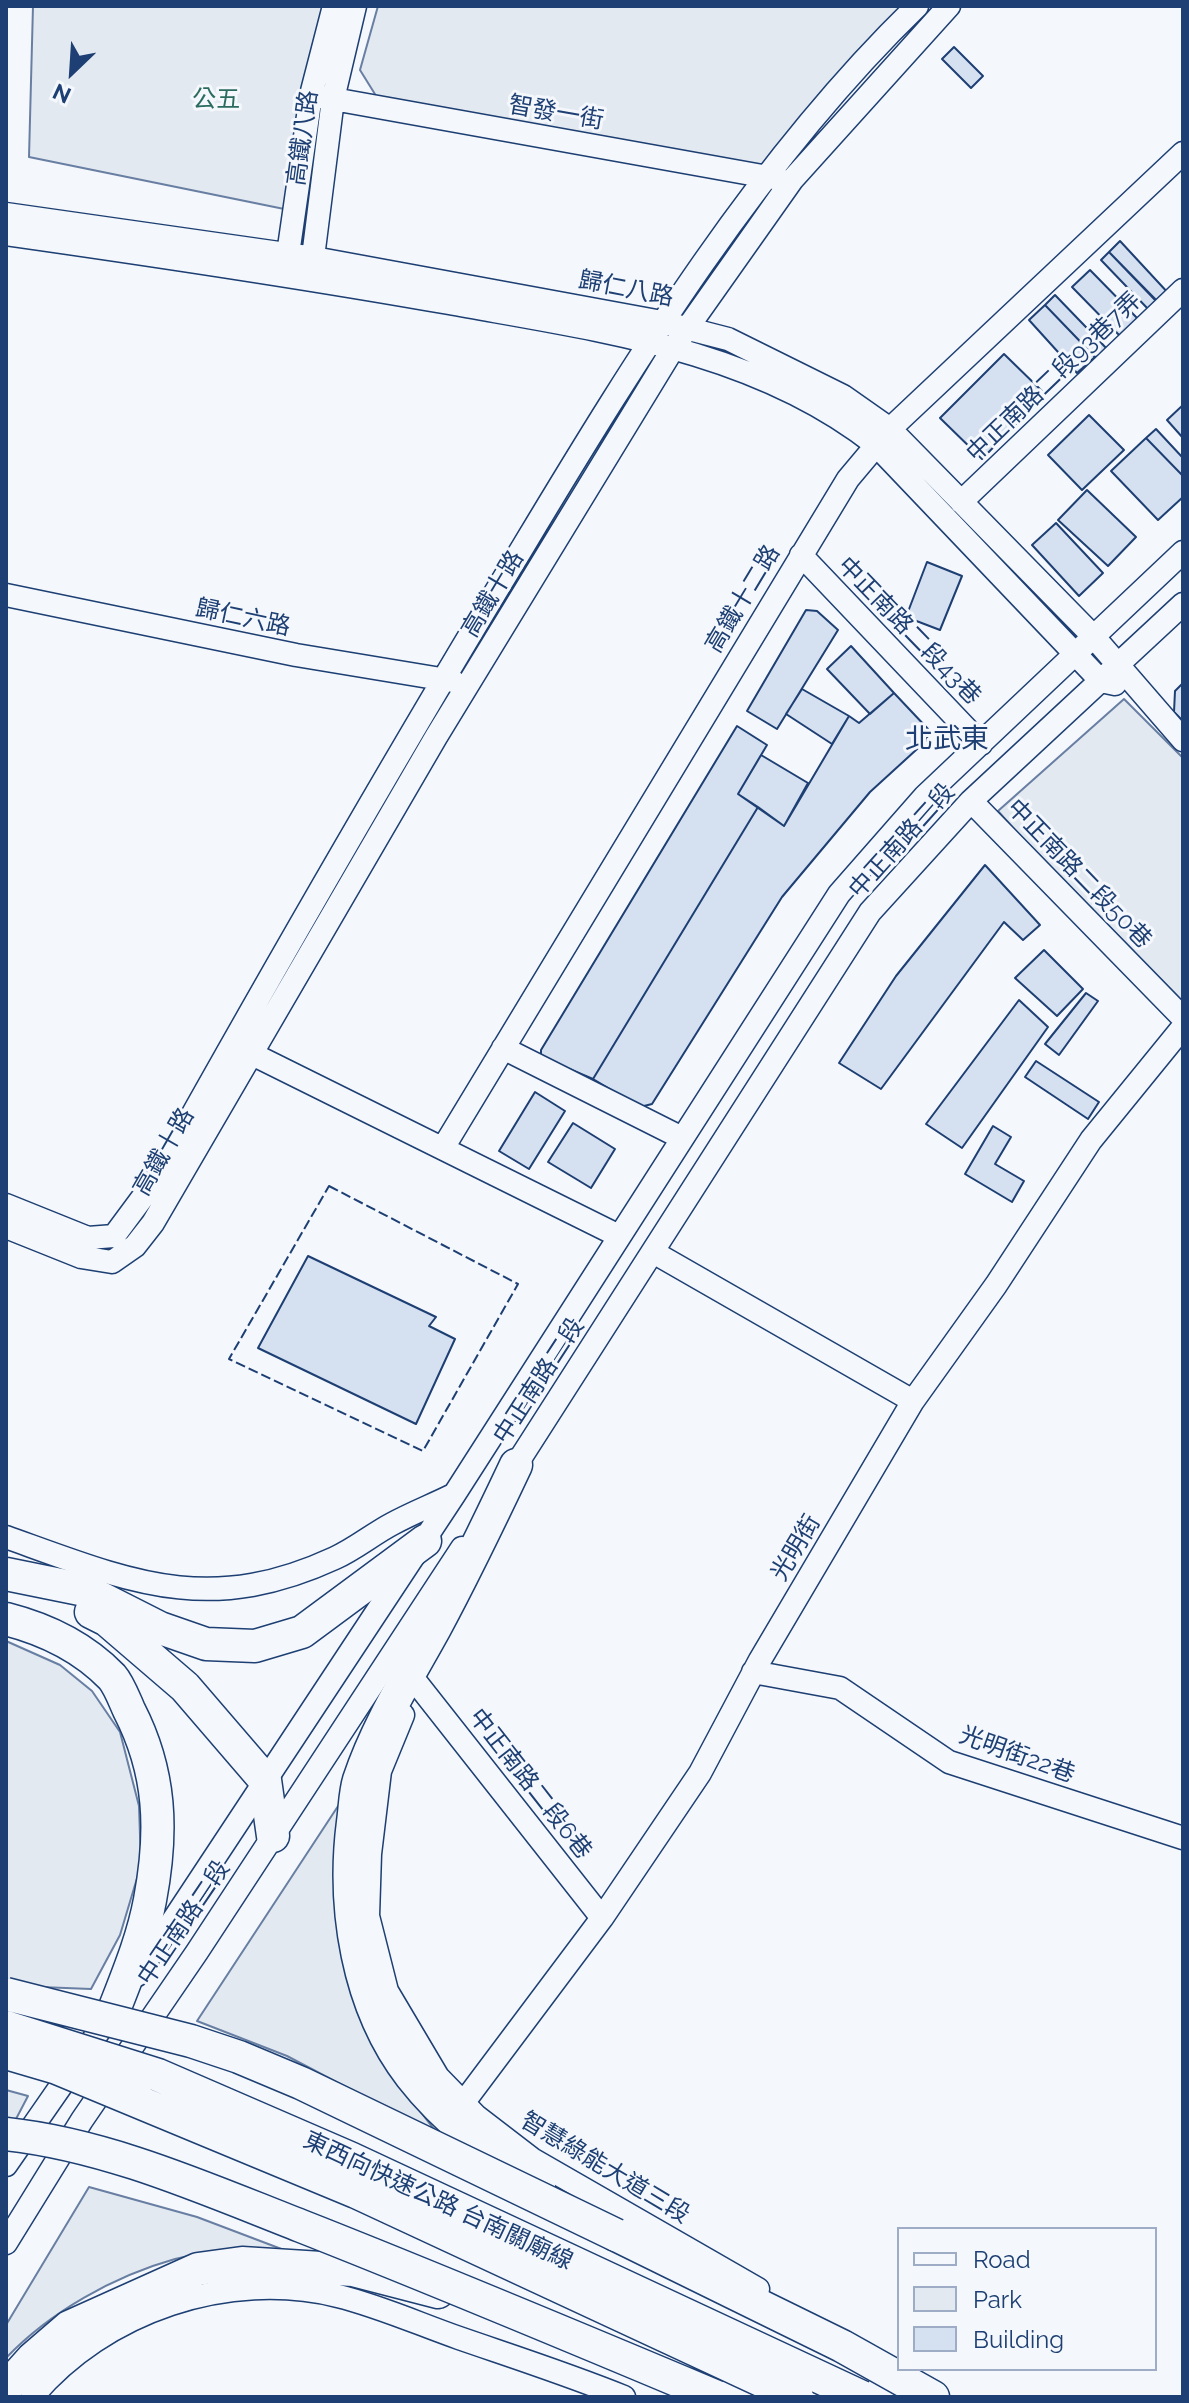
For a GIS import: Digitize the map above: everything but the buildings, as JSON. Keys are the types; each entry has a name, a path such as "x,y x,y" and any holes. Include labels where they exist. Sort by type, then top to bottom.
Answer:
{"highway":[{"path":"516,1465 396,1696 359,1782 348,1865 352,1937 376,2011 410,2074 449,2117 497,2159 616,2235"},
{"path":"20,1578 85,1590 160,1628 206,1644 255,1646 302,1632 425,1541"},
{"path":"20,1578 107,1620 185,1687 265,1780 273,1836"},
{"path":"6,1619 45,1631 79,1651 114,1679 156,1776 157,1845 150,1900 134,1961 114,2010"},
{"path":"6,1994 191,2041 239,2057 330,2096 842,2346 933,2397"},
{"name":"東西向快速公路 台南關廟線","path":"6,2027 158,2075 352,2159 862,2397"},
{"name":"東西向快速公路 台南關廟線","path":"6,2053 85,2079 356,2192 797,2397"},
{"path":"6,2134 68,2143 123,2160 514,2311 717,2397"},
{"path":"6,2388 33,2358 69,2327 134,2295 198,2269 242,2263 353,2270 514,2311"}],"street":[{"name":"高鐵八路","path":"312,268 322,97 334,6"},
{"name":"高鐵八路","path":"287,264 322,97 355,6"},
{"name":"高鐵十路","path":"6,1227 81,1257 112,1262 135,1246 153,1223 241,1049 441,681 649,341 768,177 891,31 917,6"},
{"name":"高鐵十路","path":"6,1205 88,1238 114,1236 157,1178 241,1049 687,327 792,180 949,6"},
{"name":"智發一街","path":"322,97 792,180"},
{"name":"高鐵十二路","path":"443,1148 848,479 883,437 1181,160"},
{"name":"歸仁八路","path":"6,214 287,264 662,322 728,339 843,396 1101,681"},
{"name":"歸仁八路","path":"6,234 287,264"},
{"name":"歸仁八路","path":"312,268 674,347 721,361 765,380 854,427 883,437 961,502 1093,636 1136,689"},
{"name":"中正南路二段93巷7弄","path":"961,502 1183,290"},
{"name":"中正南路二段","path":"6,2165 114,2010 425,1541 839,894 925,796 1183,552"},
{"name":"中正南路二段43巷","path":"801,555 981,744"},
{"name":"歸仁六路","path":"6,595 441,681 470,682"},
{"name":"中正南路二段","path":"6,2243 82,2120 516,1465 870,912 971,801 1183,604"},
{"path":"1101,681 1136,689 1183,740"},
{"name":"中正南路二段50巷","path":"971,801 1183,1018"},
{"name":"光明街","path":"464,2102 602,1918 700,1773 753,1672 913,1401 996,1285 1091,1140 1175,1048 1183,1027"},
{"path":"503,1048 682,1138"},
{"path":"241,1049 619,1236"},
{"path":"653,1252 913,1401"},
{"path":"6,1537 98,1570 177,1590 259,1586 336,1558 394,1523 454,1495"},
{"name":"智慧綠能大道三段","path":"426,1643 416,1682 380,1771 370,1854 368,1916 387,1991 438,2077 476,2116 532,2159 897,2368"},
{"name":"光明街22巷","path":"753,1672 840,1688 949,1762 1183,1838"},
{"name":"中正南路二段6巷","path":"416,1682 602,1918"},
{"path":"32,2397 50,2375 139,2313 197,2297 265,2288 337,2296 624,2397"},
{"name":"智慧綠能大道三段","path":"902,2371 947,2397"}],"green space":[{"name":"公五","path":"33,6 338,6 294,211 29,157"},
{"path":"378,6 907,6 756,171 378,99 360,70"},
{"path":"1124,699 1183,758 1183,1010 1175,1009 998,811"},
{"path":"6,1641 60,1665 92,1691 120,1732 139,1806 141,1865 120,1935 91,1989 40,1987 6,1979"},
{"path":"344,1797 389,2070 439,2136 287,2056 197,2021"},
{"path":"6,2090 28,2096 16,2119 6,2119"},
{"path":"89,2187 197,2217 292,2253 204,2254 152,2266 106,2286 63,2311 6,2358 6,2325"}],"fence":[{"path":"329,1186 518,1284 423,1451 229,1359 329,1186"}],"district":[{"name":"北武東","path":"947,740"}]}
